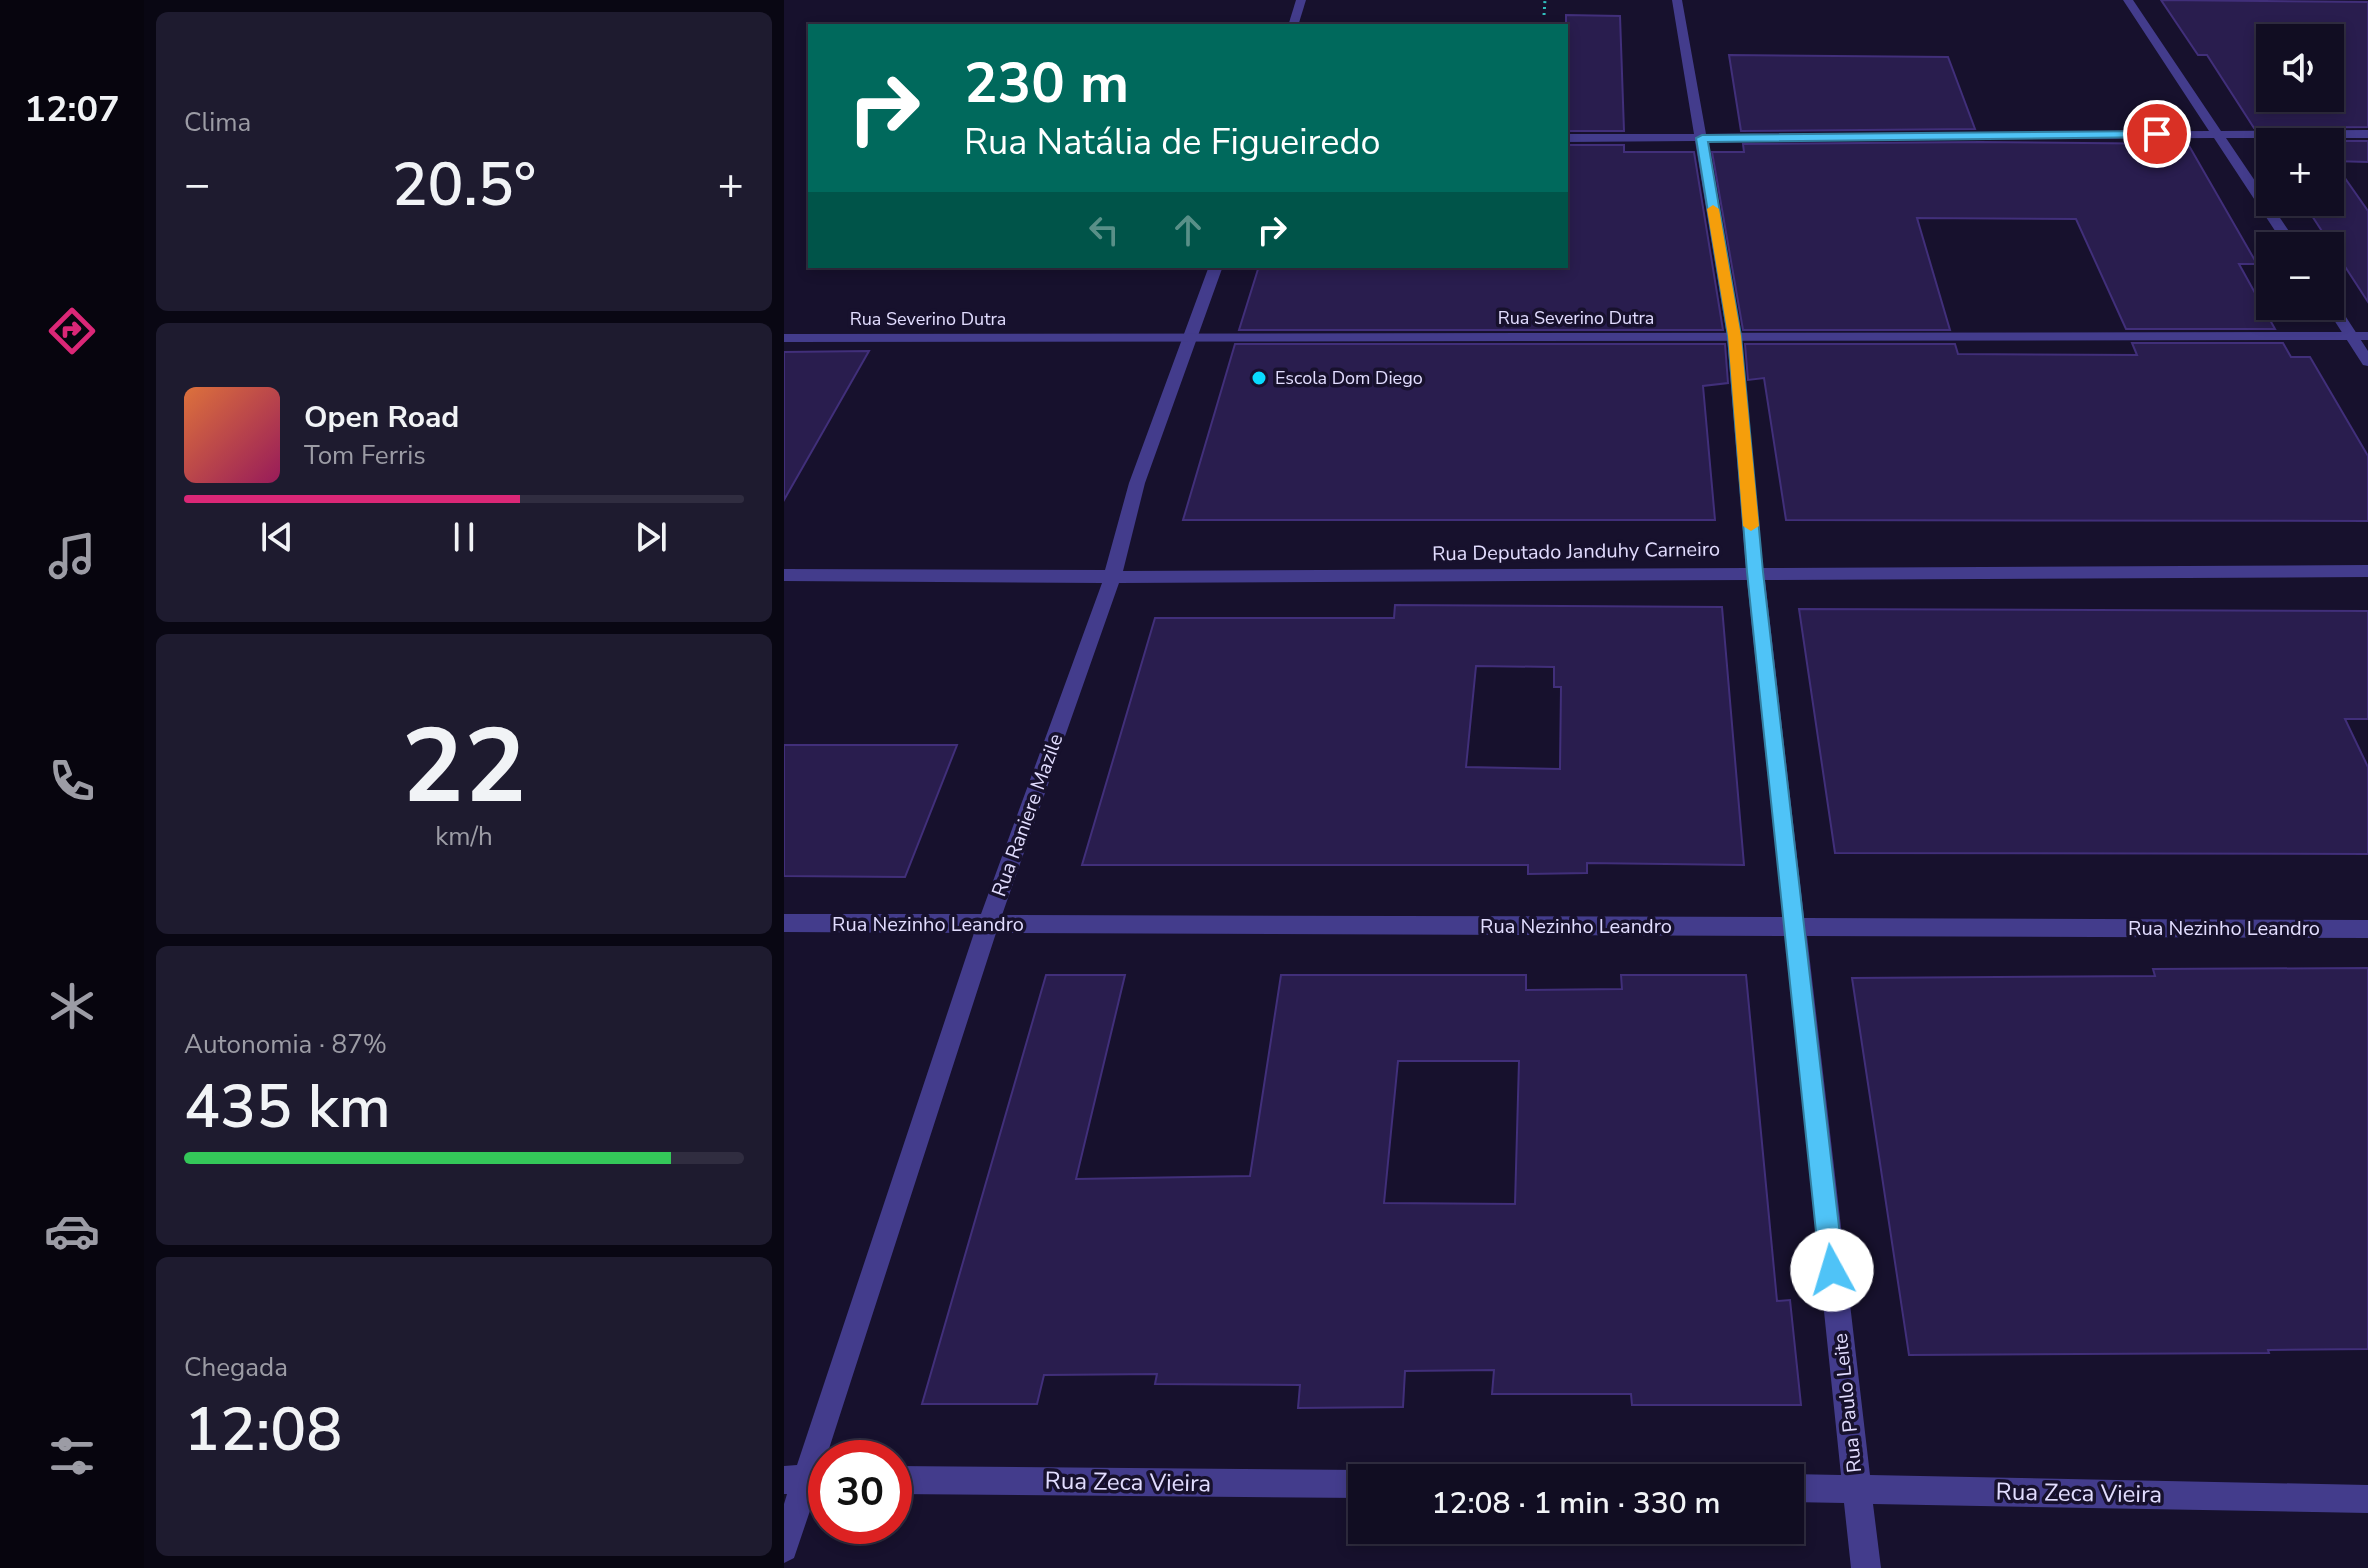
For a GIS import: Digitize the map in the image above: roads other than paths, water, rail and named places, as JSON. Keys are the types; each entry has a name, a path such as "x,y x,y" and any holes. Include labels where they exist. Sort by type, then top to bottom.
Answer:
{"street":[{"path":"1294,24 1301,0"},
{"name":"Rua Paulo Leite","path":"1677,0 1734,336 1755,572 1866,1568"},
{"path":"2128,0 2283,232"},
{"path":"1568,138 2368,134"},
{"name":"Rua Raniere Mazile","path":"784,1548 988,924 1112,578 1137,483 1215,268"},
{"path":"2342,320 2368,362"},
{"name":"Rua Severino Dutra","path":"784,338 2368,336"},
{"name":"Rua Deputado Janduhy Carneiro","path":"784,575 1112,578 1755,572 2368,571"},
{"name":"Rua Nezinho Leandro","path":"784,923 2368,929"},
{"name":"Rua Zeca Vieira","path":"912,1480 1348,1484"},
{"name":"Rua Zeca Vieira","path":"1804,1488 2368,1499"}],"place":[{"name":"Escola Dom Diego","path":"1259,378"}]}
